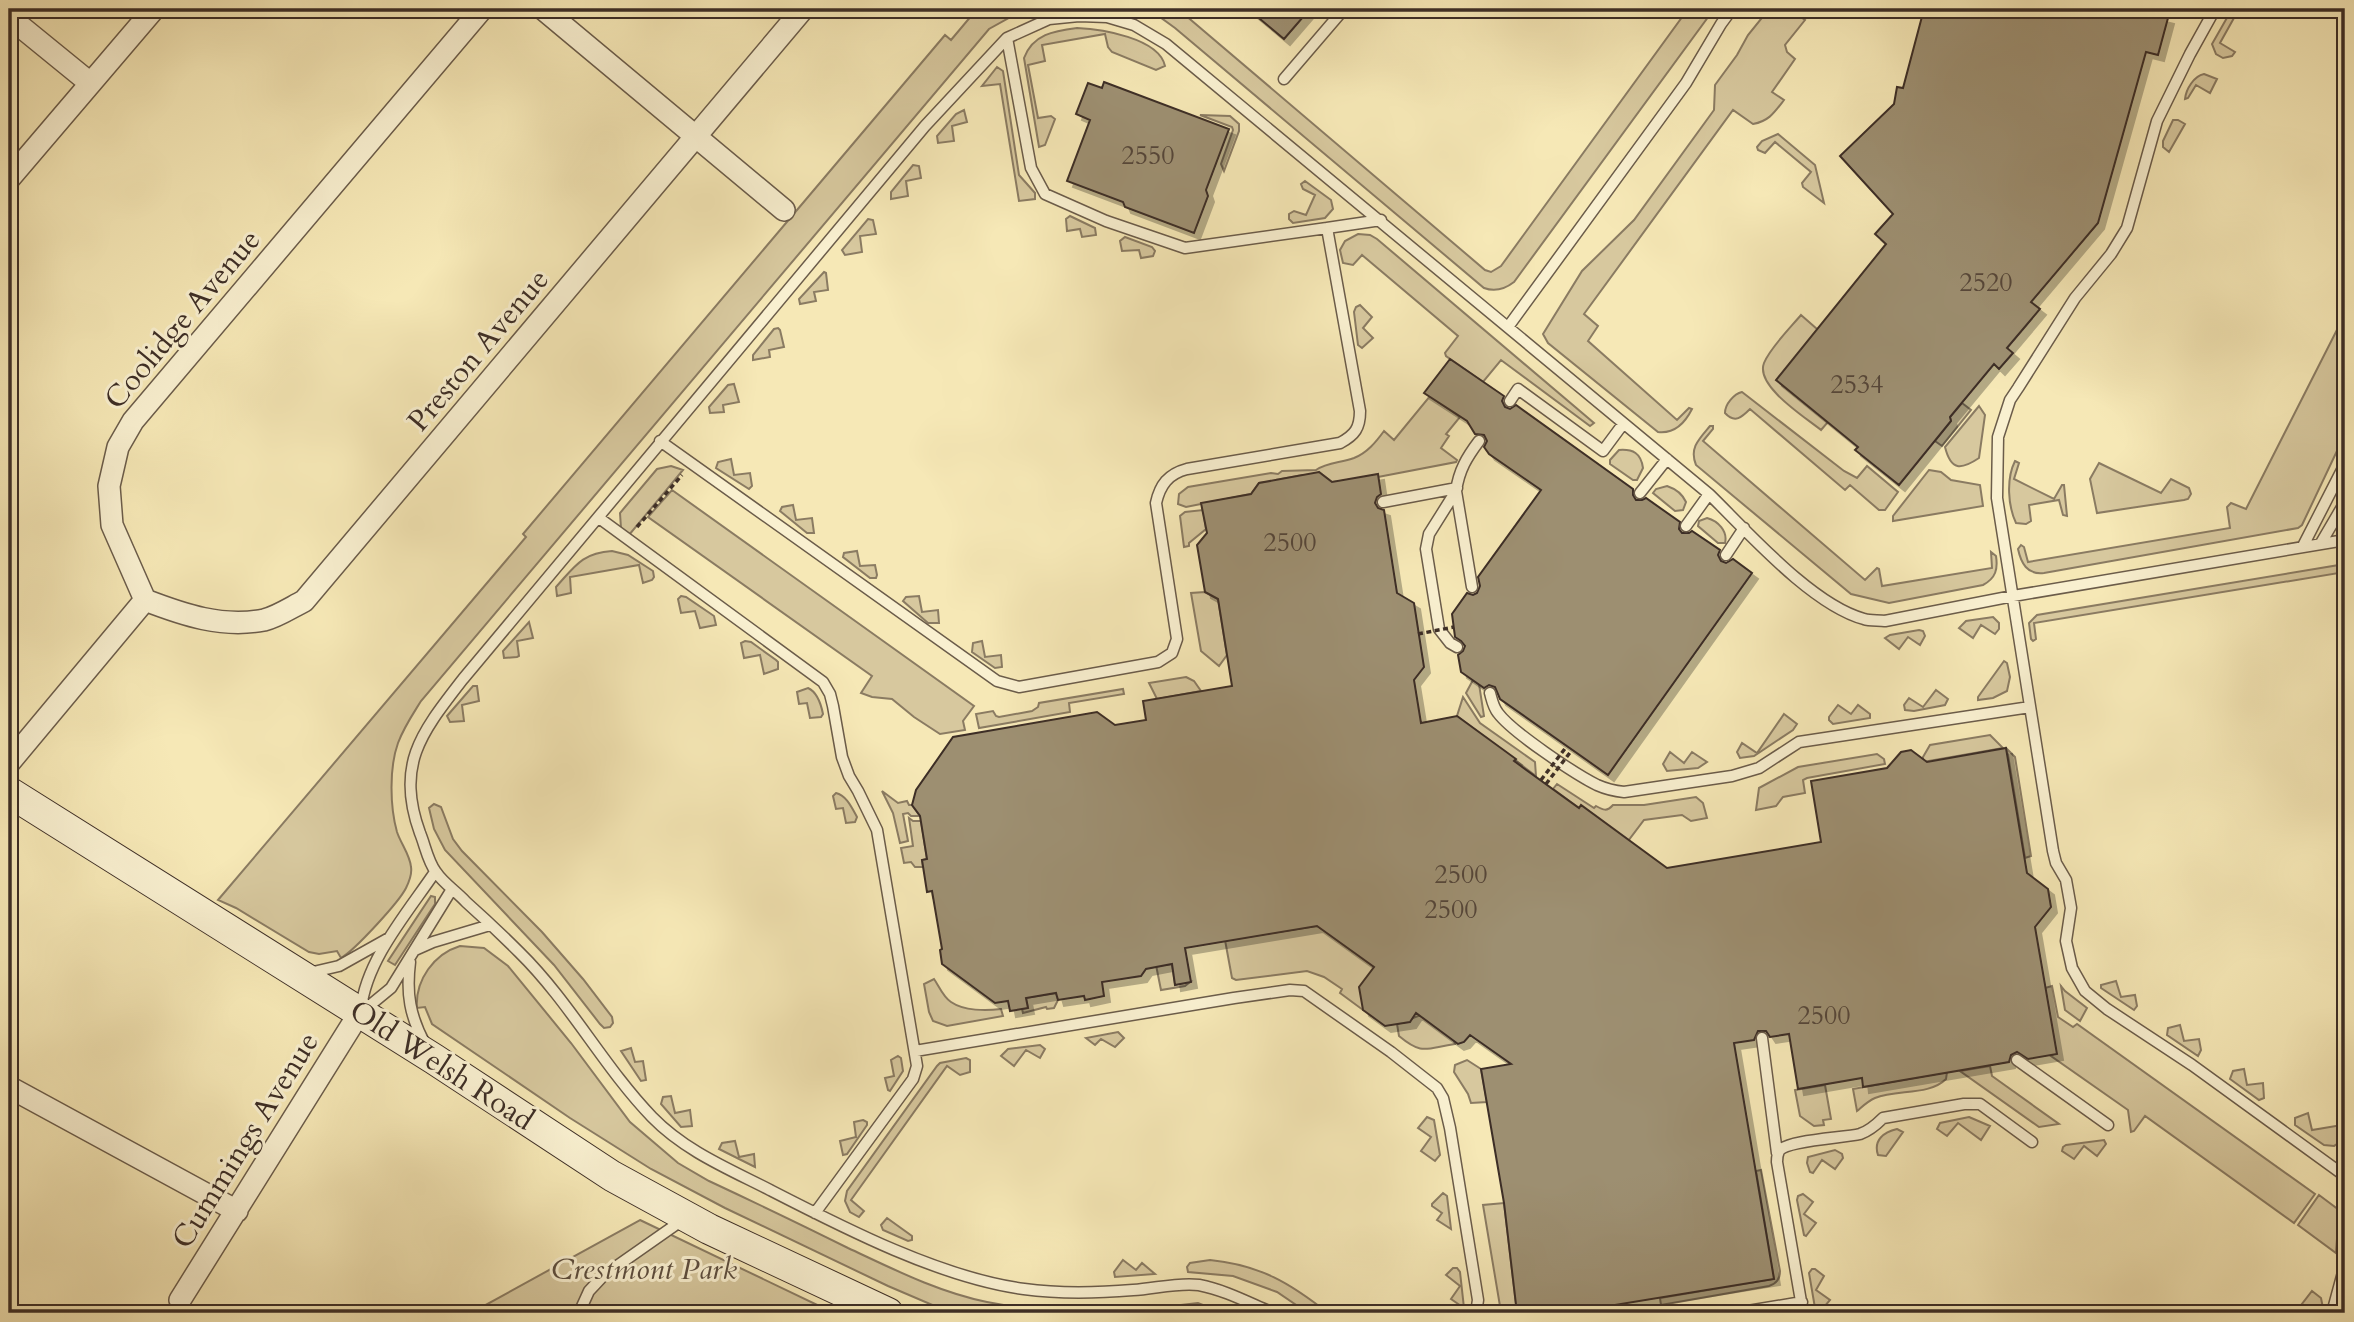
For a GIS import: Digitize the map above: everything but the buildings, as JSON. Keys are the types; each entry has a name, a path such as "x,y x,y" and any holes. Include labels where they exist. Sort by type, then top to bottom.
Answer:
{"street":[{"path":"9,179 154,9"},
{"name":"Coolidge Avenue","path":"145,600 112,525 109,486 118,447 133,421 482,9"},
{"path":"543,9 784,210"},
{"name":"Preston Avenue","path":"145,600 181,614 221,623 265,619 304,601 803,9"},
{"path":"9,17 90,83"},
{"path":"9,763 145,600"},
{"name":"Old Welsh Road","path":"9,792 434,1059 612,1176 687,1217 888,1313"},
{"name":"Cummings Avenue","path":"180,1300 360,1012"},
{"path":"9,1087 237,1211"}],"lane":[{"path":"1284,79 1344,9"},
{"path":"1508,327 1686,83 1732,9"},
{"path":"2215,9 2157,121 2127,228 2111,254 2075,298 2010,401 1998,437 1997,498 2053,851 2056,863 2066,880 2071,908 2066,941 2076,977 2085,990 2108,1009 2192,1065 2345,1175"},
{"path":"1273,1313 1250,1309 1224,1292 1196,1284 1086,1293 1023,1289 965,1276 912,1256 816,1213 706,1157 678,1140 654,1119 521,953 435,872 416,820 410,779 413,757 437,713 660,441 741,348 925,126 1007,38 1049,19 1107,17 1133,25 1166,44 1667,458 1709,494 1786,570 1830,604 1864,620 1885,621 2013,596 2345,540"},
{"path":"1007,38 1031,168 1045,194 1106,221 1185,248 1381,220"},
{"path":"660,441 996,681 1019,688 1158,662 1172,653 1177,639 1156,503 1164,481 1187,469 1340,443 1353,436 1360,425 1359,402 1327,228"},
{"path":"1510,401 1518,389 1603,451"},
{"path":"1552,431 1560,420"},
{"path":"1595,462 1623,424"},
{"path":"1472,587 1456,489 1465,460 1479,441"},
{"path":"1640,494 1667,458"},
{"path":"2303,546 2345,464"},
{"path":"1382,502 1456,489"},
{"path":"1456,489 1429,534 1426,549 1439,629 1450,643 1457,647"},
{"path":"1686,526 1709,494"},
{"path":"2321,543 2345,502"},
{"path":"599,518 823,682 830,694 842,757 877,830 917,1066 913,1079 816,1213"},
{"path":"1727,555 1744,528"},
{"path":"1490,692 1499,716 1530,740 1595,784 1611,791 1624,792 1741,774 1759,768 1799,743 2029,707"},
{"path":"360,1012 367,979 435,872"},
{"path":"360,1012 379,1000 391,988 452,889"},
{"path":"434,1059 417,1029 409,1001 407,987 413,954 433,942 490,925"},
{"path":"301,975 339,966 392,936"},
{"path":"915,1051 1268,993 1304,991 1391,1052 1437,1088 1443,1098 1478,1300 1476,1313"},
{"path":"1736,1313 1802,1308 1777,1162 1762,1038"},
{"path":"2018,1060 2108,1125"},
{"path":"1777,1153 1785,1147 1863,1133 1883,1118 1964,1104 1980,1104 2032,1142"},
{"path":"579,1313 589,1292 604,1275 687,1217"},
{"path":"2332,1313 2345,1265"}],"path":[{"path":"631,534 684,473"},
{"path":"1418,634 1454,627"},
{"path":"1541,780 1567,746"},
{"path":"1546,784 1572,750"}],"green space":[{"path":"977,9 1025,9 989,29 421,701 398,743 392,776 395,822 409,858 411,875 402,895 386,914 341,958 337,951 319,954 309,952 218,900 526,537 523,534 945,35 951,40"},
{"path":"1142,9 1178,9 1485,270 1491,272 1501,266 1688,9 1714,9 1514,282 1492,290 1484,288 1175,28 1157,15"},
{"path":"1769,9 1790,9 1805,20 1785,45 1787,52 1795,59 1772,92 1784,100 1774,113 1759,123 1753,124 1733,110 1584,314 1598,326 1588,341 1677,420 1689,408 1692,409 1679,426 1670,431 1658,432 1548,343 1543,334 1582,271 1634,220 1714,110 1715,85"},
{"path":"2232,9 2239,9 2220,43 2235,52 2232,56 2223,58 2216,54 2212,44"},
{"path":"1077,28 1114,33 1141,42 1160,56 1165,66 1156,70 1112,52 1105,34 1042,45 1045,61 1028,65 1038,118 1051,116 1055,119 1045,145 1039,147 1024,58 1033,44 1045,35"},
{"path":"997,67 1003,71 1019,175 1035,193 1035,199 1019,201 1000,84 982,86"},
{"path":"2204,74 2217,79 2210,93 2196,85 2185,99 2191,83"},
{"path":"964,110 967,122 952,126 954,141 938,143 937,136 956,114"},
{"path":"1200,115 1230,116 1239,124 1239,131 1224,171 1221,164 1232,127"},
{"path":"2173,120 2185,124 2169,152 2163,147 2163,141"},
{"path":"1778,134 1815,165 1824,203 1803,187 1802,183 1811,172 1775,142 1765,153 1758,150 1757,147 1762,141"},
{"path":"913,165 919,166 921,178 906,181 908,196 891,199 891,192"},
{"path":"1305,181 1331,200 1333,209 1325,218 1293,223 1289,214 1294,211 1306,215 1315,195 1303,189 1301,184"},
{"path":"1070,216 1095,228 1096,235 1082,237 1080,229 1067,231 1066,219"},
{"path":"868,219 873,220 876,234 860,236 862,252 845,255 842,250"},
{"path":"1358,234 1377,239 1594,423 1590,426 1501,360 1483,382 1446,356 1445,353 1458,336 1362,255 1353,265 1343,263 1340,250 1345,241"},
{"path":"1125,237 1152,247 1155,251 1153,256 1141,258 1139,250 1122,251 1120,241"},
{"path":"824,272 828,290 814,292 816,301 800,304 799,299"},
{"path":"1360,305 1372,317 1363,328 1373,338 1362,348 1358,345 1354,312"},
{"path":"2345,314 2345,434 2302,525 2298,528 2044,573 2033,572 2026,567 2018,549 2021,545 2028,562 2230,528 2227,507 2231,503 2246,509"},
{"path":"1801,315 1817,329 1828,422 1821,430 1774,391 1763,372 1764,363 1771,351"},
{"path":"778,328 784,347 769,350 770,357 753,360 753,355 774,329"},
{"path":"734,384 739,402 723,405 724,412 710,413 709,407 728,385"},
{"path":"1742,392 1844,471 1857,478 1867,466 1898,492 1885,510 1879,510 1850,485 1845,490 1750,409 1735,419 1725,413 1728,403"},
{"path":"1430,396 1460,417 1446,434 1449,436 1441,448 1457,460 1456,462 1378,477 1332,482 1319,472 1308,479 1302,475 1276,480 1271,486 1265,482 1259,483 1251,494 1186,507 1178,504 1179,494 1188,487 1278,474 1282,471 1316,470 1359,456 1384,431 1394,440"},
{"path":"1962,403 1971,410 1942,446 1935,441"},
{"path":"1979,406 1985,415 1979,458 1967,465 1958,466 1950,461 1945,447"},
{"path":"1710,426 1713,426 1713,429 1703,441 1865,580 1877,568 1882,586 1992,568 1991,552 1997,561 1993,576 1983,585 1889,603 1851,594 1696,465 1694,449"},
{"path":"1619,450 1632,451 1638,455 1643,468 1637,480 1610,464 1610,460"},
{"path":"731,459 734,475 750,473 752,486 749,489 716,468 718,462"},
{"path":"2015,461 2019,463 2014,479 2054,499 2064,485 2067,516 2063,515 2059,500 2029,505 2031,521 2026,524 2016,523 2009,492"},
{"path":"2099,463 2161,493 2171,479 2189,488 2191,494 2184,500 2097,513 2090,479"},
{"path":"671,466 683,470 629,535 621,528 620,513 657,469"},
{"path":"1929,470 1941,472 1951,480 1980,485 1983,506 1893,521 1893,516"},
{"path":"1667,486 1683,496 1686,502 1683,510 1675,511 1653,493 1656,489"},
{"path":"672,490 974,706 963,721 965,730 940,734 892,699 861,693 872,676 648,517"},
{"path":"793,505 796,520 812,518 814,533 807,533 780,511 782,507"},
{"path":"1203,510 1206,529 1189,543 1189,546 1184,547 1180,516 1185,512"},
{"path":"1707,518 1721,527 1725,534 1725,543 1718,543 1698,526 1699,521"},
{"path":"612,551 628,555 653,571 652,580 643,583 639,565 570,577 571,593 557,596 556,587 580,562 593,555"},
{"path":"857,551 860,566 875,565 876,578 870,578 843,557 844,553"},
{"path":"2345,564 2345,572 2034,623 2036,639 2031,639 2029,623 2037,615"},
{"path":"1205,592 1218,599 1227,655 1219,666 1201,651 1191,593"},
{"path":"681,596 714,616 716,625 700,628 695,611 681,613 678,599"},
{"path":"919,596 922,612 938,610 939,623 928,623 903,601 906,597"},
{"path":"1993,617 1999,623 1995,634 1981,625 1973,638 1959,628 1966,621"},
{"path":"529,622 533,638 517,641 519,656 504,658 503,651"},
{"path":"1923,631 1925,636 1920,645 1908,637 1899,649 1885,638 1890,635"},
{"path":"982,641 985,657 1001,655 1002,667 995,668 972,652 973,643"},
{"path":"751,642 776,660 778,669 764,674 760,655 744,658 741,643"},
{"path":"2004,661 2007,663 2010,677 2007,691 1993,698 1978,700 1978,697"},
{"path":"1186,677 1194,681 1201,691 1157,699 1149,683"},
{"path":"1473,680 1479,684 1484,716 1481,717 1466,693"},
{"path":"473,686 477,686 479,701 462,705 464,721 450,722 447,716"},
{"path":"808,688 818,699 823,714 821,717 810,718 807,703 799,704 797,692"},
{"path":"1123,689 1124,694 1069,703 1070,712 979,728 976,714 993,711 999,717 1032,711 1039,703"},
{"path":"1936,690 1948,699 1945,705 1914,711 1905,710 1904,705 1909,698 1923,707"},
{"path":"1463,697 1480,723 1535,762 1536,776 1457,716"},
{"path":"1838,705 1851,714 1858,705 1870,714 1870,718 1833,724 1829,717"},
{"path":"1784,714 1797,724 1793,730 1754,756 1740,758 1737,752 1742,743 1757,753"},
{"path":"1990,735 2003,748 1923,762 1930,745"},
{"path":"2007,749 2015,757 2031,856 2025,858"},
{"path":"1670,752 1684,763 1692,752 1707,762 1698,768 1667,771 1663,764"},
{"path":"1877,754 1884,759 1885,764 1807,778 1803,780 1805,793 1783,797 1776,806 1756,810 1759,788 1798,767"},
{"path":"1557,784 1594,808 1596,806 1605,810 1613,805 1644,805 1696,797 1703,803 1707,818 1691,821 1682,815 1644,820 1628,841 1553,789"},
{"path":"882,791 898,803 907,801 920,816 903,814 908,841 900,843 893,813"},
{"path":"836,793 843,796 851,806 857,817 855,822 846,823 843,808 836,809 833,796"},
{"path":"434,804 441,807 453,839 462,851 542,932 583,979 612,1017 613,1023 610,1027 604,1028 600,1024 554,965 445,850 434,829 429,808"},
{"path":"909,818 921,821 927,859 922,860 923,867 915,867 911,862 904,863 901,848 913,846"},
{"path":"431,896 435,897 435,904 395,965 388,961"},
{"path":"1317,926 1379,962 1363,1010 1340,993 1342,989 1324,977 1307,971 1236,980 1232,978 1225,940"},
{"path":"460,946 484,948 508,966 571,1043 630,1122 678,1163 709,1181 899,1272 969,1298 1066,1311 1146,1309 1198,1303 1214,1313 951,1313 725,1208 651,1169 570,1118 432,1024 425,1007 417,1008 419,988 434,962"},
{"path":"1155,960 1165,965 1172,964 1175,984 1190,982 1185,986 1161,990"},
{"path":"934,979 946,997 956,1005 975,1010 1001,1009 1003,1016 947,1026 933,1021 924,984"},
{"path":"2116,981 2121,997 2135,995 2137,1006 2134,1010 2101,988 2101,985"},
{"path":"2052,986 2058,1017 2073,1027 2077,1024 2315,1194 2294,1223 2145,1116 2131,1132 2128,1110 2051,1056 2056,1053 2045,988"},
{"path":"2061,986 2087,1008 2080,1021 2065,1010"},
{"path":"1056,993 1058,1000 1054,1008 1046,1007 1023,1013 1022,1009 1028,1008 1026,998"},
{"path":"1421,1015 1454,1040 1455,1044 1425,1049 1414,1046 1399,1036 1397,1024"},
{"path":"2180,1025 2184,1041 2199,1039 2201,1050 2198,1056 2167,1035 2168,1028"},
{"path":"1118,1032 1124,1038 1115,1047 1101,1039 1095,1045 1086,1038"},
{"path":"1040,1045 1045,1049 1040,1058 1026,1050 1014,1066 1001,1056 1008,1049"},
{"path":"631,1048 635,1062 643,1061 646,1080 641,1081 621,1051"},
{"path":"898,1056 901,1058 903,1071 890,1091 885,1078 894,1076 891,1060"},
{"path":"966,1058 970,1060 970,1072 960,1075 947,1066 851,1200 864,1211 859,1217 850,1212 845,1201 847,1191 937,1066"},
{"path":"1467,1060 1481,1069 1487,1102 1471,1103 1454,1072 1455,1065"},
{"path":"1990,1066 1992,1076 2059,1124 2039,1127 1960,1071"},
{"path":"2244,1069 2247,1085 2263,1083 2264,1098 2259,1100 2230,1079 2233,1071"},
{"path":"1947,1072 1946,1079 1931,1088 1884,1095 1868,1102 1857,1111 1853,1089"},
{"path":"1825,1085 1831,1119 1823,1120 1824,1125 1814,1126 1800,1116 1795,1090"},
{"path":"671,1096 675,1113 690,1110 692,1126 681,1127 661,1104 663,1097"},
{"path":"2345,1107 2344,1134 2334,1146 2324,1145 2295,1125 2295,1118 2308,1113 2312,1130 2342,1125 2340,1109"},
{"path":"1427,1117 1434,1120 1440,1155 1435,1161 1421,1151 1431,1137 1418,1128"},
{"path":"1969,1117 1990,1126 1981,1140 1958,1123 1947,1136 1937,1129 1940,1123"},
{"path":"863,1120 867,1125 847,1154 843,1155 840,1141 856,1137 854,1122"},
{"path":"1897,1129 1903,1132 1886,1156 1878,1155 1878,1141 1888,1132"},
{"path":"2104,1140 2106,1144 2097,1156 2084,1146 2074,1159 2062,1151 2066,1145"},
{"path":"735,1141 739,1157 754,1154 755,1167 719,1149 722,1143"},
{"path":"1835,1150 1842,1154 1843,1158 1835,1169 1822,1160 1813,1173 1810,1172 1808,1157"},
{"path":"1761,1170 1780,1271 1777,1281 1769,1286 1661,1305 1660,1298 1774,1279 1756,1171"},
{"path":"1443,1193 1447,1196 1451,1229 1437,1220 1442,1213 1432,1206"},
{"path":"1803,1194 1813,1202 1804,1214 1816,1223 1806,1236 1797,1200 1798,1196"},
{"path":"2319,1195 2339,1210 2336,1253 2298,1225"},
{"path":"1504,1203 1517,1313 1499,1313 1483,1205"},
{"path":"887,1218 912,1236 912,1240 908,1241 883,1230 881,1225"},
{"name":"Crestmont Park","path":"640,1220 834,1313 471,1313"},
{"path":"1123,1260 1136,1270 1142,1263 1155,1274 1115,1277 1114,1272"},
{"path":"1210,1260 1244,1266 1274,1277 1328,1313 1308,1313 1277,1292 1233,1276 1188,1272 1190,1263"},
{"path":"1453,1268 1460,1272 1464,1308 1451,1299 1460,1286 1446,1275"},
{"path":"1812,1269 1824,1276 1816,1290 1830,1300 1820,1312 1815,1308 1809,1273"},
{"path":"2312,1291 2321,1298 2323,1308 2320,1313 2295,1313"}]}
